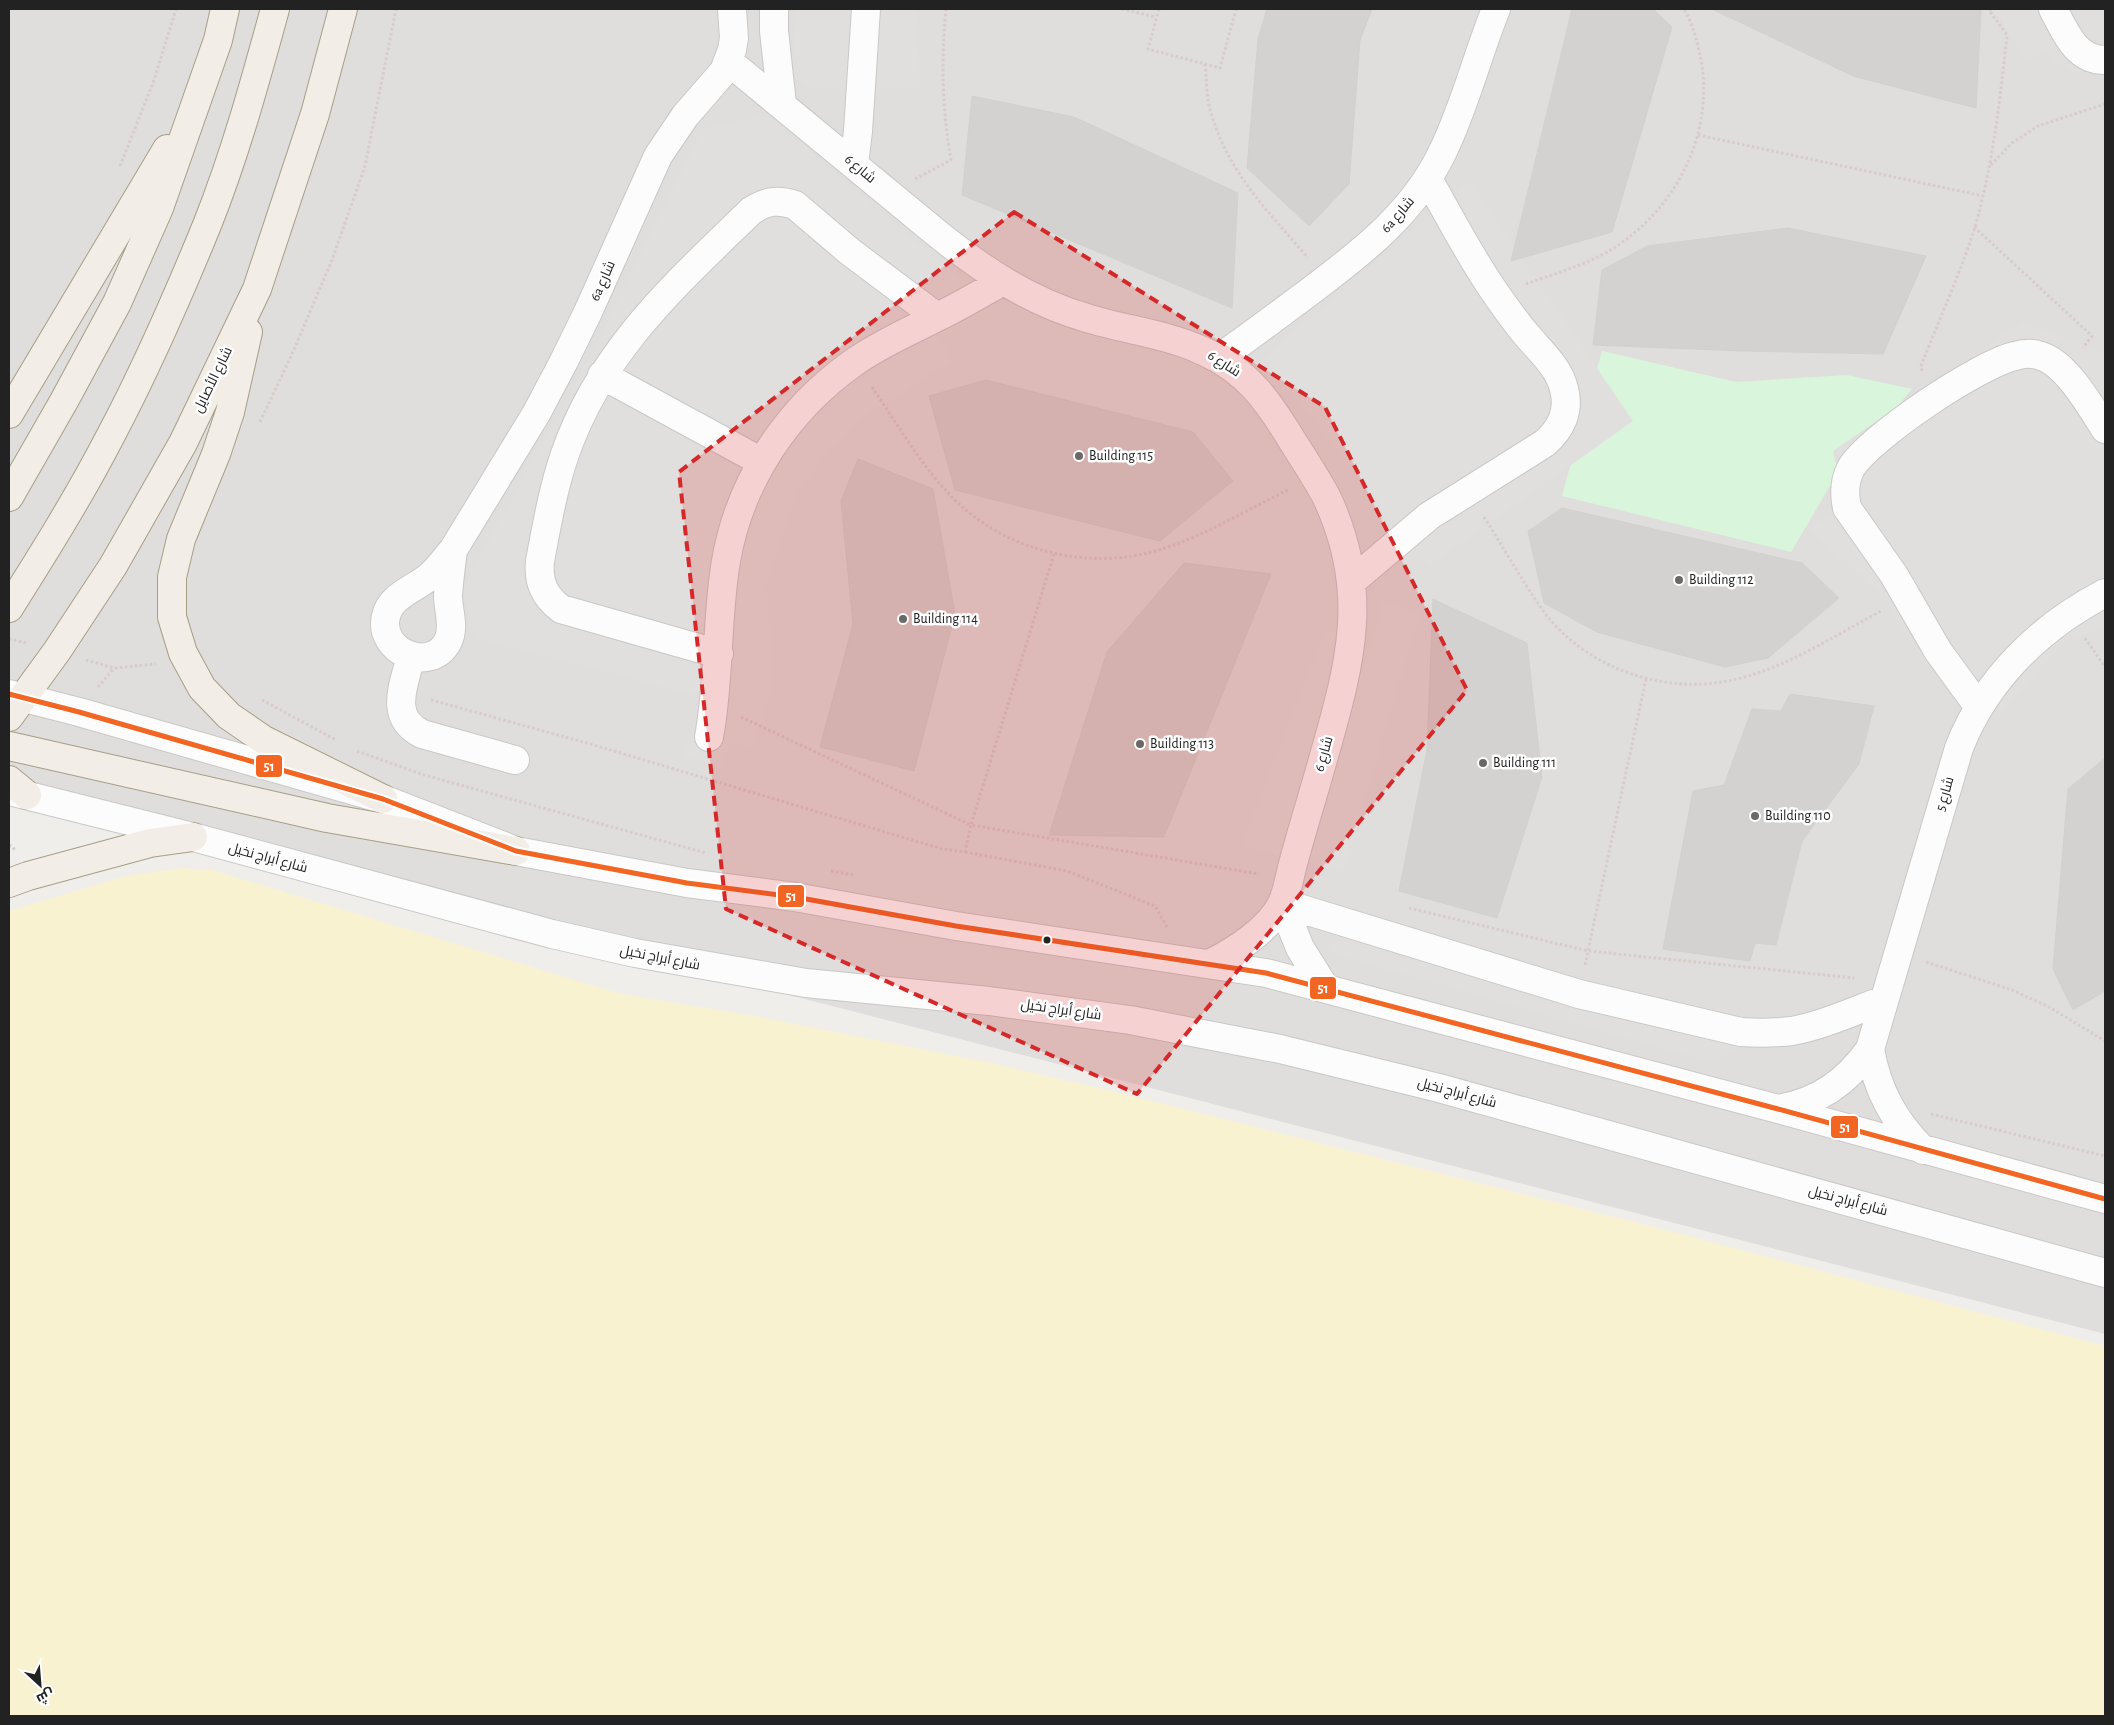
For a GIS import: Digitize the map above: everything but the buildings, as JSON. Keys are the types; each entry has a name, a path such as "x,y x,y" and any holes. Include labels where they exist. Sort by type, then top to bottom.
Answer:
{"main road":[{"path":"9,497 117,304 159,208 218,40 226,9"},
{"path":"9,608 67,514 111,436 150,357 207,224 250,101 275,9"},
{"name":"شارع الأصايل","path":"12,704 57,651 113,566 183,443 258,289 315,114 343,9"},
{"path":"9,414 199,96"},
{"path":"258,289 230,412 216,454 180,539 172,578 172,617 183,653 202,688 229,716 264,740 383,799"},
{"path":"9,746 327,818 516,851"},
{"path":"9,883 28,876 142,846 193,837"}],"street":[{"name":"6a شارع","path":"411,656 393,646 388,636 386,616 397,598 432,574 452,550 531,422 588,312 658,156 684,116 718,80 728,61 734,38 732,9"},
{"path":"774,9 774,31 782,104"},
{"path":"854,164 866,9"},
{"name":"6a شارع","path":"1219,358 1327,279 1354,258 1394,222 1428,179 1443,152 1455,124 1496,9"},
{"path":"2053,9 2077,49 2087,56 2105,60"},
{"name":"شارع 6","path":"728,61 970,260 1003,281 1036,299 1079,316 1188,344 1219,358 1245,378 1268,402 1315,477 1335,517 1342,538 1351,582 1353,623 1348,667 1285,892 1250,939 1224,957 1209,964"},
{"path":"1351,582 1423,521 1545,443 1561,425 1565,412 1567,400 1560,377 1496,295 1428,179"},
{"path":"719,654 561,609 545,594 540,584 540,561 557,478 577,425 602,375 648,314 674,286 751,211 761,204 772,201 784,201 795,205 849,250 937,318"},
{"path":"709,737 715,705 726,561 734,526 743,501 762,462 781,432 827,382 854,362 1003,281"},
{"path":"1978,706 1938,651 1908,596 1847,508 1844,496 1845,482 1858,459 1894,427 1932,400 1993,365 2015,356 2029,353 2042,356 2056,363 2105,429"},
{"path":"602,375 762,462"},
{"path":"452,550 448,594 451,632 448,642 432,655 421,658 411,656 402,692 400,710 404,720 412,729 422,734 515,760"},
{"name":"شارع 5","path":"1778,1109 1796,1106 1831,1090 1852,1072 1870,1049 1959,748 1978,706 1997,680 2043,633 2105,593"},
{"path":"12,704 78,712 383,799 516,851 687,883 804,898 956,926 1266,973 1778,1109 2105,1199"},
{"name":"شارع أبراج نخيل","path":"15,789 552,934 635,954 806,983 989,1001 1112,1017 1200,1032 1289,1051 1439,1088 2105,1272"},
{"path":"1285,892 1300,948 1325,988"},
{"path":"1285,892 1579,994 1717,1028 1741,1032 1767,1033 1792,1031 1816,1025 1887,991"},
{"name":"شارع 5","path":"1870,1049 1879,1087 1887,1105 1904,1129 1923,1150"}],"path":[{"path":"259,424 293,352 332,260 366,166 396,9"},
{"path":"889,193 951,160 944,122 942,84 942,46 946,9"},
{"path":"1122,9 1156,16"},
{"path":"1158,9 1148,49 1220,68 1236,9"},
{"path":"1496,295 1590,260 1616,247 1639,230 1659,210 1676,187 1689,162 1698,135 1703,104 1703,72 1697,41 1684,9"},
{"path":"1932,400 1921,366 1961,268 1983,196 1990,165 2007,35 1989,10 1991,9"},
{"path":"1205,64 1210,111 1223,149 1244,184 1327,279"},
{"path":"1990,165 2012,143 2038,126 2105,104"},
{"path":"1698,135 1983,196"},
{"path":"1974,227 2092,336 2065,373"},
{"path":"854,362 933,474 952,497 974,517 999,533 1026,546 1054,554 1092,559 1129,557 1165,548 1315,477"},
{"path":"1468,492 1548,617 1576,644 1609,666 1646,679 1682,685 1718,684 1753,676 1786,662 1908,596"},
{"path":"965,852 971,825 1054,554"},
{"path":"114,668 160,664 183,653"},
{"path":"1579,994 1646,679"},
{"path":"402,692 588,743 942,848 1067,871 1155,906 1171,934 1161,932"},
{"path":"260,698 345,744"},
{"path":"715,705 971,825 1285,892"},
{"path":"353,749 424,776 714,855"},
{"path":"827,870 855,875"},
{"path":"1405,907 1588,951 1887,991"},
{"path":"1898,954 2012,990 2049,1006 2105,1041"},
{"path":"1922,1109 1931,1114 2105,1156"}],"highlighted area":[{"path":"1014,212 1325,407 1467,690 1137,1094 726,909 679,472"}],"shaded area":[{"path":"9,9 2105,9 2105,1334 188,840 9,789"},
{"path":"795,9 919,9 916,30 921,88 811,89 793,77"},
{"path":"1995,9 2105,9 2105,68 2074,74 2045,52 2026,63"},
{"path":"768,116 965,283 989,310 940,339 954,361 858,420 799,488 767,581 772,690 753,748 731,743 721,767 684,756 706,694 691,694 475,638 462,590 596,345 704,128"},
{"path":"1469,181 1633,421 1429,566 1264,358"},
{"path":"2023,321 2105,353 2105,628 2061,644 1999,716 1923,662 1879,592 1808,528 1847,508 1833,451"},
{"path":"1383,600 1420,613 1344,871 1306,862"},
{"path":"1325,629 1348,640 1279,856 1241,846"},
{"path":"1350,931 1744,1044 1714,1063 1333,954 1328,946"}],"sand":[{"path":"182,868 212,870 621,994 765,1018 996,1064 1120,1093 1673,1232 2105,1346 2105,1716 9,1716 9,911 126,876"}],"green space":[{"path":"1602,351 1736,382 1847,375 1912,389 1830,486 1791,552 1562,496"}],"transit line":[{"name":"51","path":"9,694 79,712 383,799 516,851 687,883 795,897 956,926 1266,973 1778,1109 2105,1199"}],"place":[{"name":"Building 115","path":"1079,456"},
{"name":"Building 112","path":"1679,580"},
{"name":"Building 114","path":"903,619"},
{"name":"Building 113","path":"1140,744"},
{"name":"Building 111","path":"1483,763"},
{"name":"Building 110","path":"1755,816"}]}
